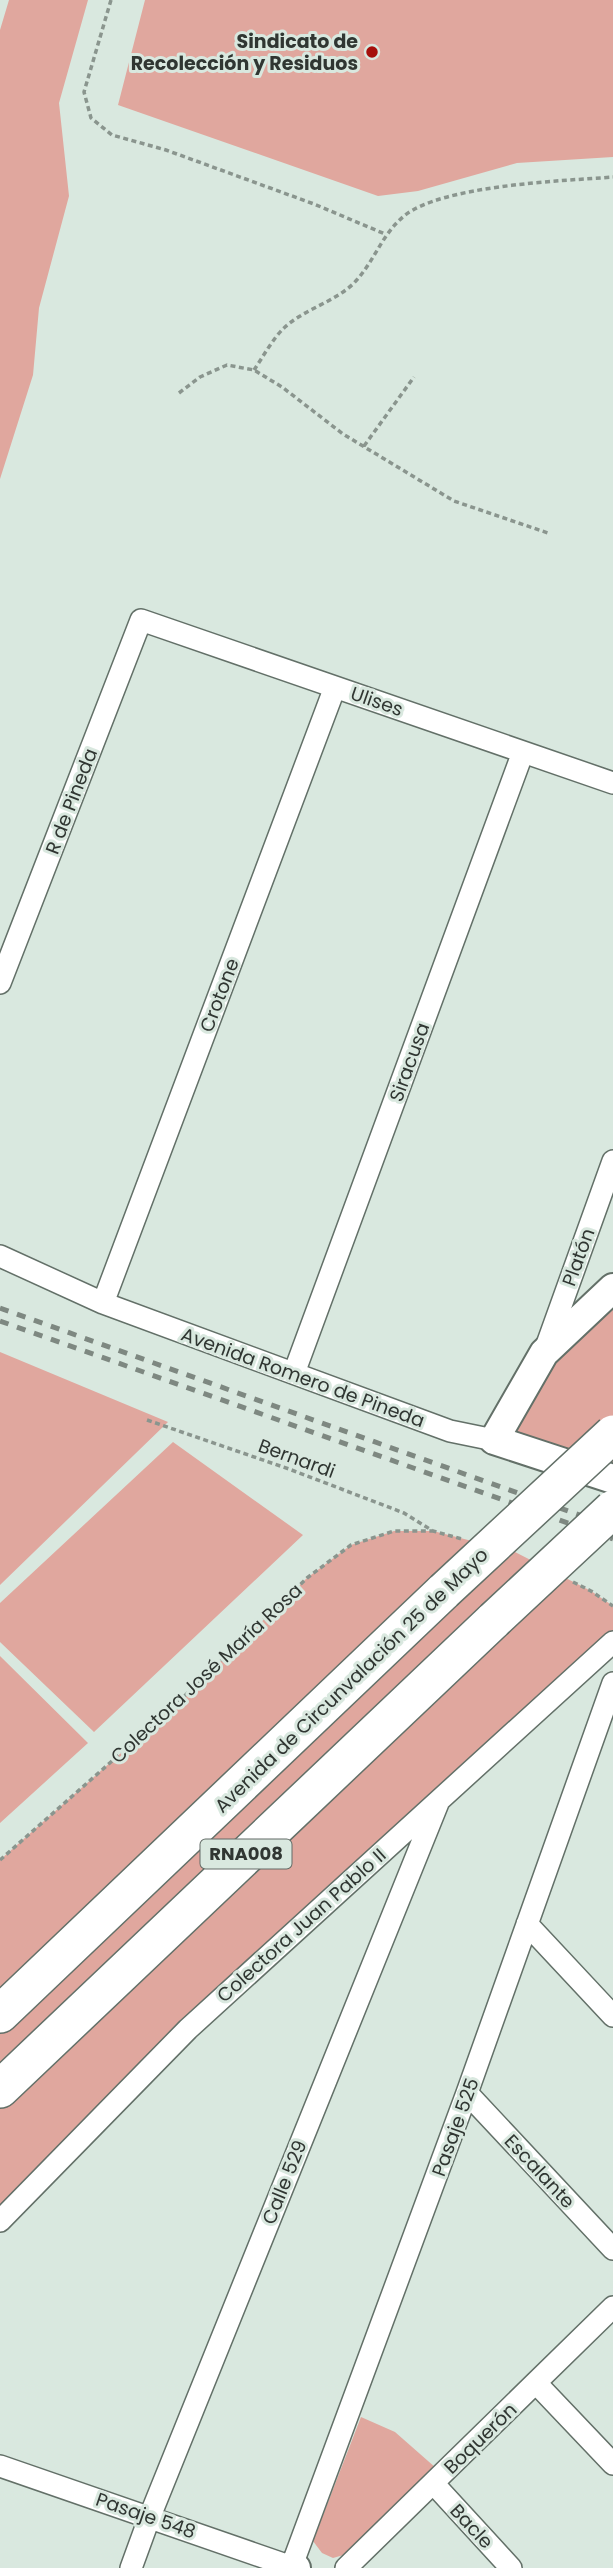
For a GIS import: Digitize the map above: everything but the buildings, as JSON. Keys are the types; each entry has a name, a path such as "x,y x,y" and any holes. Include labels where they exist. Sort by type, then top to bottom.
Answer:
{"highway":[{"name":"Avenida de Circunvalación 25 de Mayo","path":"0,2014 444,1591 613,1434"},
{"name":"RNA008","path":"0,2089 613,1509"}],"main road":[{"path":"494,1440 544,1353 613,1288"},
{"name":"Avenida Romero de Pineda","path":"494,1440 613,1479"}],"street":[{"name":"Ulises","path":"141,620 613,783"},
{"name":"R de Pineda","path":"0,983 141,620"},
{"name":"Crotone","path":"103,1303 335,687"},
{"name":"Siracusa","path":"294,1373 523,752"},
{"name":"Platón","path":"544,1353 613,1161"},
{"name":"Avenida Romero de Pineda","path":"0,1256 103,1303 450,1431 494,1440"},
{"name":"Colectora Juan Pablo II","path":"0,2221 188,2029 613,1642"},
{"name":"Pasaje 525","path":"293,2567 467,2093 613,1683"},
{"name":"Calle 529","path":"131,2568 440,1798"},
{"path":"527,1924 611,2009"},
{"name":"Escalante","path":"467,2093 613,2249"},
{"name":"Boquerón","path":"346,2568 613,2307"},
{"path":"536,2383 613,2464"},
{"name":"Pasaje 548","path":"0,2466 293,2567"},
{"name":"Bacle","path":"433,2483 512,2568"}],"path":[{"path":"111,0 84,92 91,118 112,135 166,150 314,204 386,234"},
{"path":"254,370 284,327 351,286 372,261 386,234 406,214 447,196 531,184 613,177"},
{"path":"179,394 200,377 227,365 254,370 282,387 343,434 454,500 548,533"},
{"path":"363,446 414,377"},
{"name":"Bernardi","path":"147,1420 289,1469 404,1513 433,1531"},
{"name":"Colectora José María Rosa","path":"0,1860 172,1708 307,1578 351,1545 394,1531 433,1531"}],"shaded area":[{"path":"9,0 88,0 59,103 69,196 39,308 33,375 0,479 0,30"},
{"name":"Sindicato de Recolección y Residuos","path":"145,0 613,0 613,157 517,163 418,191 378,196 118,105"},
{"path":"613,1288 613,1479 494,1440 544,1353"},
{"path":"0,1352 168,1422 0,1585"},
{"path":"173,1442 303,1535 94,1732 0,1642 0,1603"},
{"path":"394,1531 433,1531 515,1552 591,1591 613,1606 613,1642 0,2221 0,1860 172,1708 307,1578 351,1545"},
{"path":"0,1656 88,1743 0,1823"},
{"path":"361,2417 395,2432 436,2468 347,2554 333,2558 322,2553 313,2541"}],"railway":[{"path":"0,1308 613,1527"},
{"path":"0,1321 613,1539"}],"place":[{"name":"Sindicato de Recolección y Residuos","path":"372,52"}]}
